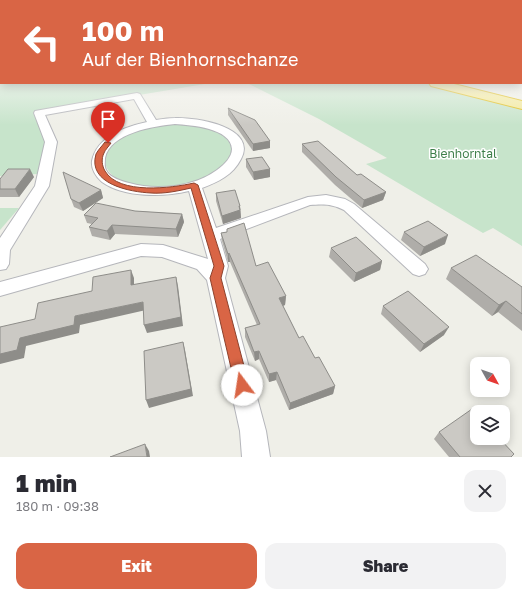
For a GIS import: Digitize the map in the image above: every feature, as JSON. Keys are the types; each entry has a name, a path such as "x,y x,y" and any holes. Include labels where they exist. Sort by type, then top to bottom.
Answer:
{"highway":[{"path":"439,84 522,105"},
{"path":"459,84 522,100"},
{"path":"470,87 484,87"}],"street":[{"path":"0,264 1,250 42,186 51,142 39,113 137,96 153,124"},
{"path":"182,121 206,124 223,130 235,140 238,148 237,154 231,165 214,177 194,185 166,190 139,190 116,184 106,178 101,172 98,166 98,157 108,143 126,132 153,124 182,121"},
{"path":"194,185 211,236 219,266 216,278 253,431 256,457"},
{"path":"211,236 308,202 326,199 340,202 349,207 419,269"},
{"path":"0,289 141,250 163,251 203,264 216,278"}],"green space":[{"path":"0,84 205,84 37,112 45,143 38,174 0,176"},
{"name":"Bienhorntal","path":"249,84 432,84 522,108 522,246 493,228 483,233 366,164 387,158 319,119"},
{"path":"188,123 220,131 231,141 233,151 228,162 219,171 206,178 191,182 175,185 145,186 134,185 121,181 112,175 107,168 105,160 107,153 112,145 120,138 132,132 153,126"},
{"path":"0,208 19,208 0,230"}],"building":[{"path":"228,108 255,120 270,141 253,144"},
{"path":"318,141 357,175 361,174 386,192 364,200 336,177 302,144"},
{"path":"262,157 270,169 253,172 246,159"},
{"path":"8,169 30,169 15,189 0,189 0,179"},
{"path":"63,172 101,190 79,203 71,199"},
{"path":"235,190 240,210 222,216 216,193"},
{"path":"96,203 135,211 182,214 176,229 112,225 107,231 89,227 98,218 84,215"},
{"path":"428,221 448,235 424,247 404,232"},
{"path":"244,223 256,266 268,262 286,296 279,298 299,338 303,336 315,358 319,357 335,386 290,403 277,372 269,374 259,351 254,352 245,328 260,324 229,253 228,254 221,233 227,232 227,229"},
{"path":"356,237 382,261 356,273 331,248"},
{"path":"476,255 522,287 522,314 506,301 499,305 451,268"},
{"path":"131,270 131,285 176,277 181,317 144,325 143,302 75,316 74,325 20,338 17,350 0,354 0,327 35,319 38,303 92,291 93,277"},
{"path":"408,291 449,327 424,344 383,306"},
{"path":"183,342 191,389 146,400 144,351"},
{"path":"470,410 470,445 506,445 514,454 511,457 460,457 439,432"},
{"path":"145,444 147,457 110,457"}],"route":[{"path":"108,143 100,153 98,166 104,176 116,184 139,190 152,191 185,188 194,185 211,236 219,266 216,278 242,385"}]}
